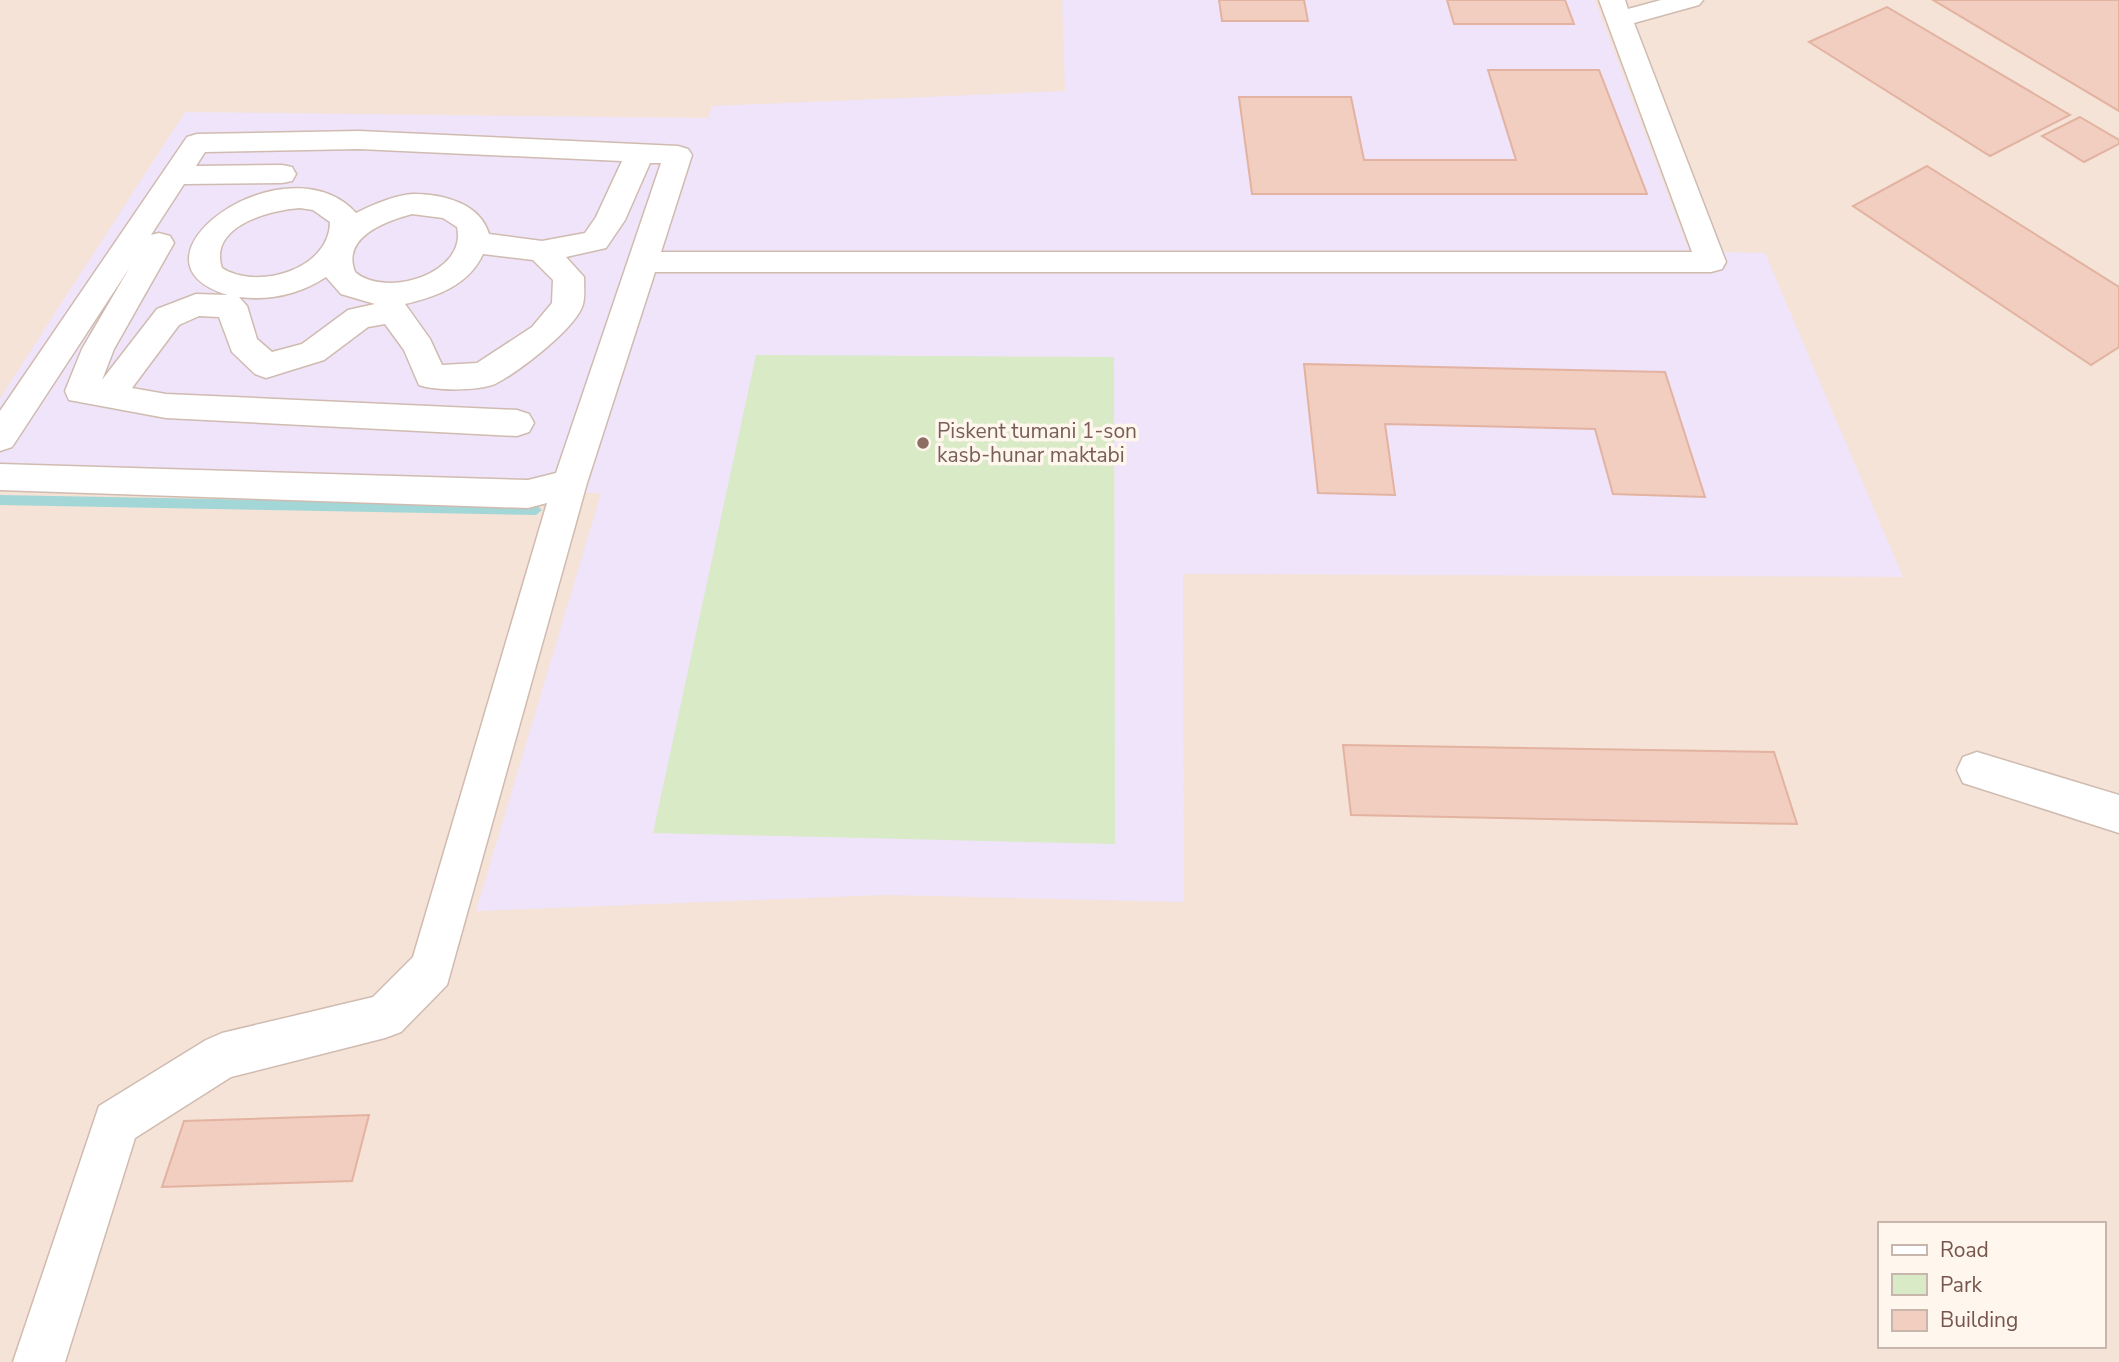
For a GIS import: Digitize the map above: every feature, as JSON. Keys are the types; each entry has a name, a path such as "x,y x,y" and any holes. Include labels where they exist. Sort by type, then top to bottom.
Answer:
{"street":[{"path":"642,262 1711,262 1616,9 1690,0"},
{"path":"39,1362 116,1123 222,1056 385,1016 431,970 570,483 678,155 359,139 197,143 187,174 98,349 81,391 166,406 517,424"},
{"path":"476,243 541,251 596,242 610,220 640,154"},
{"path":"187,174 282,174"},
{"path":"0,438 187,174"},
{"path":"412,204 439,204 461,212 474,225 476,243 467,261 449,276 424,289 396,295 370,293 349,286 337,272 340,246 363,222 387,210 412,204"},
{"path":"108,396 168,317 196,305 231,306 243,344 265,366 313,352 359,318 393,311 419,347 431,377 484,375 543,335 567,306 569,277 541,251"},
{"path":"0,477 528,494 570,483"},
{"path":"1978,770 2119,814"}],"shaded area":[{"path":"0,0 2119,0 2119,1362 0,1362"},
{"name":"Piskent tumani 1-son kasb-hunar maktabi","path":"1062,0 1595,0 1689,251 1765,253 1903,577 1183,574 1184,902 885,895 476,911 601,493 0,488 0,398 185,112 708,118 712,106 1065,91"}],"green space":[{"path":"756,355 1114,357 1115,844 653,833"}],"building":[{"path":"1219,0 1304,0 1308,21 1222,21"},
{"path":"1447,0 1565,0 1574,24 1454,24"},
{"path":"1933,0 2119,0 2119,111"},
{"path":"1887,7 2070,115 1990,156 1809,42"},
{"path":"1488,70 1599,70 1647,194 1252,194 1239,97 1351,97 1364,160 1516,160"},
{"path":"2080,117 2119,140 2119,144 2084,162 2042,136"},
{"path":"1927,166 2119,287 2119,347 2091,365 1853,206"},
{"path":"1304,364 1665,372 1705,497 1613,494 1595,429 1385,424 1395,495 1318,493"},
{"path":"1343,745 1774,752 1797,824 1351,815"},
{"path":"369,1115 352,1181 162,1187 184,1121"}],"waterway":[{"path":"0,500 536,510"}],"place":[{"name":"Piskent tumani 1-son kasb-hunar maktabi","path":"923,443"}]}
